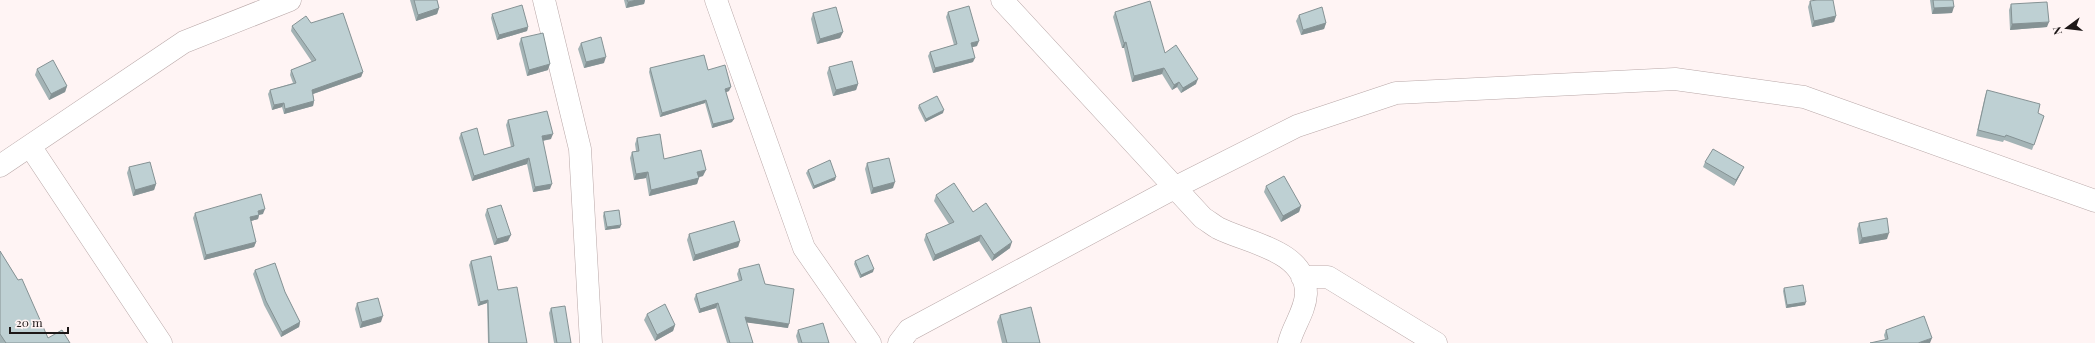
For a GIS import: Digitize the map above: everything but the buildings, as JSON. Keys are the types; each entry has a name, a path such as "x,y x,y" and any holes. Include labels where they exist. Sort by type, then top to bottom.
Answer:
{"street":[{"path":"0,166 184,42 290,0"},
{"path":"544,0 580,149 592,343"},
{"path":"716,0 804,248 870,343"},
{"path":"1002,0 1203,218 1218,228 1287,258 1302,277 1306,292 1304,307 1290,343"},
{"path":"899,343 909,330 1174,188 1297,126 1396,93 1675,79 1804,97 2095,201"},
{"path":"30,146 161,343"},
{"path":"1302,277 1328,277 1436,343"}]}
